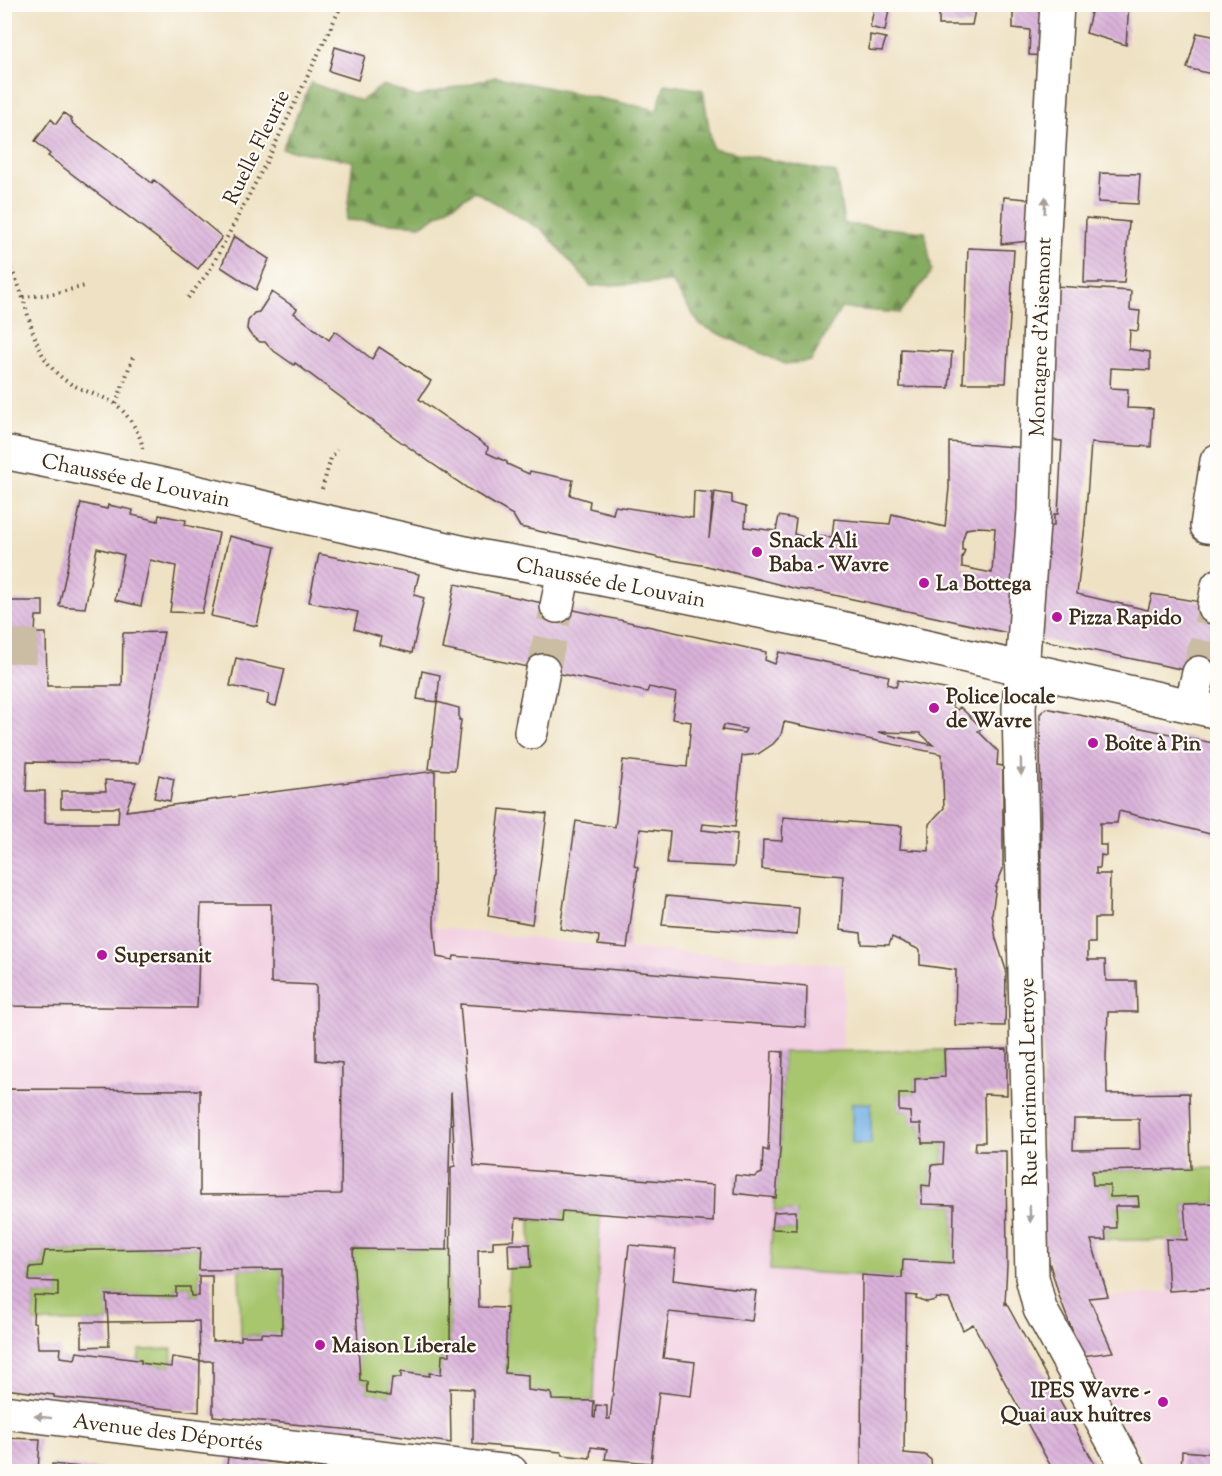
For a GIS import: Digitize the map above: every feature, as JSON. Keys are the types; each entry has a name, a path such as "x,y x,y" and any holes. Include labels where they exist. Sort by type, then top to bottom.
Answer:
{"street":[{"name":"Montagne d'Aisemont","path":"1022,669 1034,511 1041,284 1057,4"},
{"name":"Chaussée de Louvain","path":"4,452 137,479 483,557 564,571 818,623 1204,709"},
{"path":"1217,461 1207,526 1218,527"},
{"path":"558,606 564,571"},
{"name":"Rue Florimond Letroye","path":"1022,669 1019,708 1032,1277 1040,1309 1130,1472"},
{"path":"531,732 543,671"},
{"path":"1199,673 1204,709"},
{"name":"Avenue des Déportés","path":"4,1412 511,1472"}],"path":[{"name":"Ruelle Fleurie","path":"188,298 210,270 271,153 342,4"},
{"path":"1208,4 1218,8"},
{"path":"4,259 13,270 32,333 43,358 61,377 82,390 116,404 135,427 143,444 137,479"},
{"path":"23,297 53,294 85,286"},
{"path":"116,404 133,357"},
{"path":"316,519 330,458 337,450"}],"shaded area":[{"path":"435,771 434,927 591,945 845,965 842,1051 783,1052 780,1151 770,1269 862,1275 861,1471 710,1472 590,1458 595,1419 561,1222 448,1214 447,1250 5,1250 5,823 128,823 174,806 240,795"},
{"name":"IPES Wavre - Quai aux huîtres","path":"1217,1288 1217,1471 1150,1471 1082,1356 1113,1352 1089,1298"}],"green space":[{"path":"496,77 657,110 665,84 703,90 712,148 836,173 844,224 925,232 932,271 900,313 841,308 811,361 785,364 700,325 672,282 591,286 544,231 475,191 422,225 346,220 353,161 282,149 311,83 361,101 383,85 417,97"},
{"path":"944,1050 945,1077 915,1079 915,1094 899,1094 899,1111 910,1112 911,1124 921,1124 922,1143 944,1143 943,1164 932,1165 930,1186 922,1185 922,1204 954,1205 953,1263 903,1260 902,1278 770,1270 772,1229 795,1230 796,1211 774,1212 780,1151 783,1052"},
{"path":"1217,1168 1217,1203 1184,1204 1187,1240 1106,1240 1105,1228 1115,1228 1115,1206 1138,1206 1138,1196 1110,1197 1110,1185 1093,1185 1092,1171"},
{"path":"562,1211 600,1214 594,1401 552,1400 551,1393 528,1390 528,1375 505,1373 509,1268 531,1267 530,1220 560,1222"},
{"path":"200,1248 199,1296 191,1296 190,1287 176,1287 176,1296 107,1295 108,1322 33,1322 34,1295 58,1296 57,1282 29,1281 30,1267 42,1266 45,1251"},
{"path":"353,1249 449,1250 450,1355 442,1355 441,1374 429,1373 430,1376 402,1372 401,1378 392,1378 390,1396 367,1392 367,1382 360,1381"},
{"path":"239,1269 282,1269 282,1334 241,1336"},
{"path":"172,1349 171,1367 141,1363 141,1360 138,1360 140,1350"}],"water":[{"path":"852,1103 871,1103 871,1144 852,1144"}],"building":[{"path":"875,4 890,4 885,31 870,27"},
{"path":"939,4 1049,4 1047,56 1029,55 1030,30 1013,28 1013,10 982,7 982,10 975,10 972,25 939,25"},
{"path":"1093,4 1129,4 1126,45 1086,33"},
{"path":"1197,33 1218,37 1218,62 1211,74 1187,68"},
{"path":"870,35 886,38 882,51 869,50"},
{"path":"335,47 365,56 358,80 329,71"},
{"path":"64,113 73,124 152,183 154,180 222,237 198,269 48,156 50,154 35,141 51,119 56,124"},
{"path":"1100,173 1140,174 1138,204 1098,202"},
{"path":"1004,197 1040,200 1038,240 1001,244"},
{"path":"1086,218 1129,222 1124,283 1084,283"},
{"path":"234,236 269,259 256,290 221,267"},
{"path":"968,248 1014,250 1006,383 963,383"},
{"path":"1055,286 1131,291 1130,310 1140,311 1138,331 1130,330 1129,349 1150,352 1150,370 1111,368 1110,388 1128,389 1127,408 1153,409 1151,447 1091,443 1077,594 1148,610 1152,594 1201,602 1218,608 1218,677 1038,639 1046,530 1054,526 1054,514 1058,514 1062,441 1050,440"},
{"path":"272,292 297,309 294,313 329,340 335,331 372,359 379,347 431,381 419,399 488,447 487,453 529,474 530,471 573,480 570,495 590,501 589,508 613,514 615,506 693,518 694,491 713,493 709,538 715,492 732,495 732,503 746,507 745,527 776,531 779,516 796,519 794,534 804,537 804,545 816,546 818,536 832,537 834,519 890,524 892,514 945,527 949,488 949,442 1028,448 1017,635 520,527 513,515 470,490 295,363 294,365 265,342 260,342 250,334 247,329 248,321 254,313 259,312","holes":["995,528 992,573 962,567 965,550 962,550 962,542 966,529"]},
{"path":"901,349 952,352 949,388 900,387"},
{"path":"81,503 107,509 108,505 133,510 132,515 158,521 159,515 186,520 185,525 219,533 202,613 170,612 176,566 150,560 141,606 115,600 124,555 97,548 85,608 59,606"},
{"path":"229,536 275,547 257,626 211,616"},
{"path":"319,554 419,574 414,595 424,598 412,653 379,645 381,637 354,629 358,612 309,602"},
{"path":"455,584 766,652 765,660 775,664 779,652 889,676 887,684 896,687 898,680 955,691 952,706 957,710 960,707 982,728 978,731 998,751 997,765 1003,766 1003,869 996,886 992,914 996,939 1006,970 1005,1026 955,1025 956,970 920,965 920,950 892,937 889,945 862,944 861,933 840,930 843,876 762,869 763,840 782,841 783,817 902,826 900,849 929,851 929,824 944,808 942,754 784,722 781,735 773,744 758,754 742,756 735,827 703,824 702,830 737,834 734,867 667,864 670,832 640,829 634,866 638,867 627,948 598,945 599,936 560,929 576,821 615,827 623,760 687,767 691,722 672,719 676,693 649,687 647,692 442,649","holes":["724,725 746,729 744,733 722,730","878,732 920,733 933,745 897,737"]},
{"path":"4,601 43,601 43,616 36,616 35,633 46,633 47,686 122,686 123,633 164,632 139,763 27,762 26,791 45,791 45,823 118,823 119,806 61,808 61,791 106,791 105,780 136,782 126,811 435,771 434,927 437,957 453,960 454,956 807,986 806,1027 460,1004 474,1166 714,1185 713,1222 562,1211 561,1222 516,1218 514,1240 493,1241 493,1249 478,1250 479,1307 507,1308 505,1373 528,1375 528,1390 551,1393 552,1400 594,1401 593,1417 595,1418 596,1405 607,1406 607,1419 610,1419 629,1245 676,1249 673,1280 756,1291 752,1321 669,1312 663,1358 695,1362 691,1396 659,1392 651,1463 605,1459 607,1449 591,1447 590,1458 563,1455 561,1452 473,1444 473,1389 450,1388 451,1443 383,1433 213,1416 213,1361 200,1361 199,1412 54,1397 54,1395 4,1389 4,1089 200,1090 200,1195 341,1194 342,1063 316,1060 316,985 271,983 271,904 201,904 197,1008 4,1006","holes":["451,1092 455,1166 451,1167 450,1355 442,1355 441,1374 429,1373 430,1376 401,1372 401,1378 392,1378 390,1396 367,1392 367,1382 360,1381 353,1249 447,1250","200,1248 199,1270 282,1269 282,1334 261,1333 261,1336 241,1336 241,1340 212,1341 212,1276 199,1276 199,1296 191,1296 190,1287 176,1287 176,1296 106,1295 108,1322 199,1321 200,1361 172,1357 171,1367 141,1363 141,1360 77,1352 75,1359 60,1357 61,1348 38,1348 36,1323 33,1322 34,1295 58,1296 58,1282 29,1281 30,1267 42,1266 45,1251"]},
{"path":"236,658 285,669 276,706 267,704 269,694 230,686"},
{"path":"422,671 440,675 437,702 417,699"},
{"path":"437,702 459,708 459,720 461,720 455,770 429,769"},
{"path":"1046,708 1218,744 1218,836 1119,811 1117,823 1100,823 1100,845 1106,845 1106,856 1101,855 1100,868 1096,868 1096,874 1110,874 1109,918 1095,918 1095,943 1088,943 1088,960 1105,960 1106,981 1136,981 1137,1012 1108,1012 1107,1094 1189,1093 1191,1169 1092,1171 1093,1185 1110,1185 1110,1197 1138,1196 1139,1206 1115,1206 1116,1228 1105,1228 1106,1240 1091,1240 1108,1296 1089,1298 1113,1352 1082,1356 1060,1299 1043,1241 1040,714","holes":["1074,1119 1139,1119 1140,1149 1073,1150"]},
{"path":"159,775 174,779 170,801 154,798"},
{"path":"500,809 547,814 532,924 488,916"},
{"path":"666,896 799,908 797,935 662,925"},
{"path":"1007,1049 1007,1095 984,1094 985,1142 976,1142 975,1151 1006,1151 1005,1304 1099,1472 1054,1472 973,1324 963,1330 949,1299 936,1298 936,1300 927,1302 916,1298 917,1296 906,1295 904,1453 925,1455 931,1460 932,1472 861,1472 862,1275 902,1278 903,1260 953,1263 954,1205 922,1204 922,1185 930,1186 932,1165 943,1164 944,1143 922,1143 921,1124 911,1124 910,1112 899,1111 899,1094 915,1094 915,1079 945,1077 944,1050"},
{"path":"772,1051 783,1052 776,1198 734,1193 735,1175 754,1177 762,1173 763,1149 768,1151"},
{"path":"1218,1203 1218,1288 1169,1291 1166,1239 1187,1240 1184,1204"},
{"path":"796,1211 796,1230 772,1229 774,1212"},
{"path":"508,1244 530,1244 531,1267 509,1268"},
{"path":"82,1322 108,1322 109,1346 82,1347"},
{"path":"4,1438 40,1439 38,1472 4,1472"},
{"path":"1182,1451 1218,1454 1218,1472 1181,1472"},
{"path":"228,1457 333,1470 333,1472 226,1472"},
{"path":"52,1464 108,1470 108,1472 51,1472"}],"tunnel":[{"path":"543,671 557,606"},
{"path":"1199,673 1214,607"},
{"path":"4,646 46,647"}],"place":[{"name":"Snack Ali Baba - Wavre","path":"757,552"},
{"name":"La Bottega","path":"924,583"},
{"name":"Pizza Rapido","path":"1057,617"},
{"name":"Police locale de Wavre","path":"934,708"},
{"name":"Boîte à Pin","path":"1093,743"},
{"name":"Supersanit","path":"102,955"},
{"name":"Maison Liberale","path":"320,1345"},
{"name":"IPES Wavre - Quai aux huîtres","path":"1163,1402"}]}
